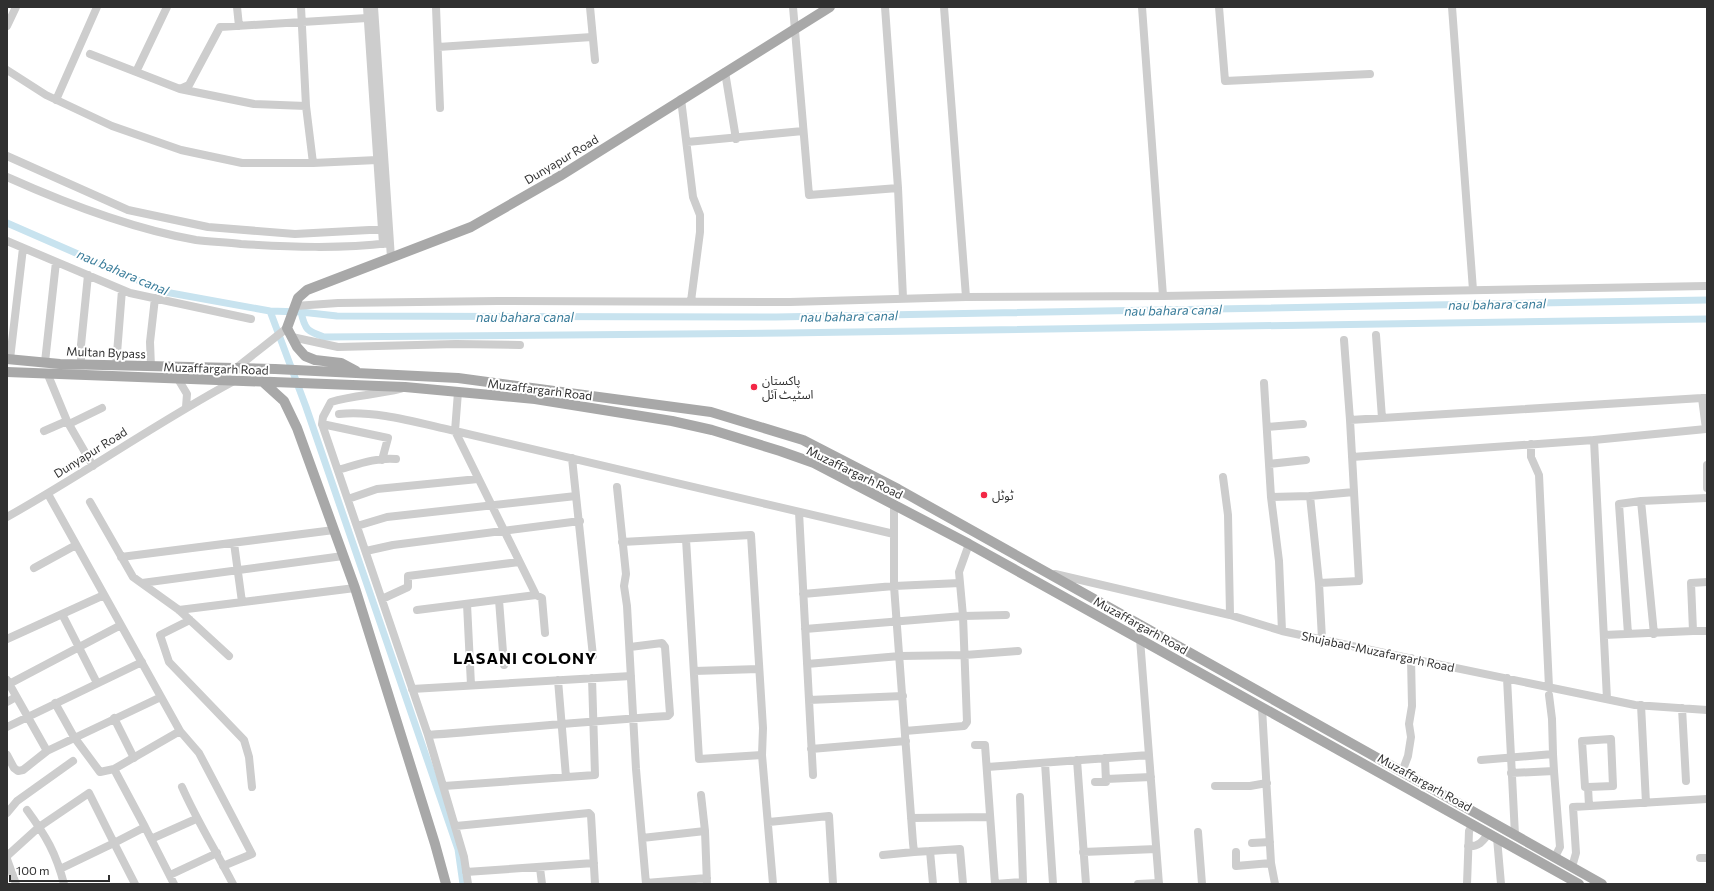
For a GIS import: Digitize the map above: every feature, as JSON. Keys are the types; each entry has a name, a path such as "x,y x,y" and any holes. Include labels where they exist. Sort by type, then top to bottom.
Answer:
{"main road":[{"name":"Dunyapur Road","path":"287,330 298,298 307,290 471,227 560,176 830,7"},
{"path":"287,330 297,347 305,356 315,360 341,363 361,373"},
{"name":"Multan Bypass","path":"8,359 60,364 308,370"},
{"path":"59,375 60,364"},
{"name":"Muzaffargarh Road","path":"308,370 458,378 711,412 803,440 898,489 1052,574 1602,884"},
{"name":"Muzaffargarh Road","path":"7,372 48,375 405,387 535,399 665,420 712,430 814,463 969,544 1579,884"},
{"path":"263,382 284,401 297,428 355,588 435,844 446,884"},
{"path":"567,405 568,392"}],"street":[{"path":"7,26 16,7"},
{"path":"56,100 97,7"},
{"path":"136,72 167,7"},
{"path":"237,7 238,26"},
{"path":"301,7 306,106 313,163"},
{"path":"367,7 377,160 385,229"},
{"path":"374,7 385,229 386,243 390,258"},
{"path":"436,7 440,108"},
{"path":"590,7 595,60"},
{"path":"793,7 809,195 898,188"},
{"path":"885,7 898,188 903,298"},
{"path":"944,7 966,297"},
{"path":"1142,7 1163,296"},
{"path":"1219,7 1225,82 1370,74"},
{"path":"1452,7 1473,290"},
{"path":"180,89 189,85 220,26 367,18"},
{"path":"438,47 592,37"},
{"path":"90,54 180,89 254,104 306,106"},
{"path":"7,70 56,100 112,126 181,150 242,162 313,163 377,160"},
{"path":"724,72 736,139"},
{"path":"681,100 693,197 700,215 700,232 691,301"},
{"path":"687,142 736,139 803,132"},
{"path":"7,156 128,210 208,227 294,234 385,229"},
{"path":"7,176 53,198 149,229 196,240 290,247 357,246 386,243"},
{"path":"7,241 122,290 251,319"},
{"path":"8,359 11,314 23,248"},
{"path":"45,362 56,262"},
{"path":"81,364 81,345 88,275"},
{"path":"295,306 498,301 790,302 903,298 1163,296 1707,286"},
{"path":"116,366 122,290"},
{"path":"151,367 150,342 155,298"},
{"path":"235,369 271,340 287,330 338,347 456,344 520,345"},
{"path":"1376,336 1382,418"},
{"path":"1320,583 1359,581 1344,340"},
{"path":"48,375 68,422 93,466"},
{"path":"178,379 187,394 186,408"},
{"name":"Dunyapur Road","path":"7,517 48,494 186,408 234,381"},
{"path":"1264,383 1271,497 1279,561 1282,631"},
{"path":"405,387 387,392 343,398 331,402 323,417 322,424 428,735 456,826 468,884"},
{"path":"458,392 455,431 536,595"},
{"path":"1350,420 1705,398 1706,429 1594,440 1352,457"},
{"path":"44,431 102,408"},
{"path":"339,414 351,413 382,417 455,431 894,534"},
{"path":"322,424 388,438 382,460"},
{"path":"1267,427 1303,424"},
{"path":"1594,440 1607,699"},
{"path":"1531,444 1531,457 1539,475 1549,691 1560,846 1555,857"},
{"path":"572,458 580,521 593,656"},
{"path":"338,470 382,460 396,459"},
{"path":"1269,464 1306,460"},
{"path":"1707,465 1707,488"},
{"path":"1223,477 1228,516 1230,615"},
{"path":"348,499 378,489 478,479"},
{"path":"617,487 626,574 624,586 628,606 633,718 646,884 706,881 705,831 701,795"},
{"path":"1271,497 1310,496 1354,492"},
{"path":"48,494 180,731 199,753 252,854 223,866"},
{"path":"357,526 387,517 576,496"},
{"path":"1310,496 1320,583 1322,639"},
{"path":"1628,634 1619,504 1641,501 1707,498"},
{"path":"1641,501 1654,634"},
{"path":"90,502 133,577 179,610 229,656"},
{"path":"894,505 894,586 898,622 914,852"},
{"path":"799,512 813,775"},
{"path":"366,551 393,544 580,521"},
{"path":"121,557 334,530"},
{"path":"622,542 751,535 763,728 762,755 769,822 773,884"},
{"path":"686,538 699,758 762,755"},
{"path":"234,543 242,602"},
{"path":"905,731 964,726 967,722 963,616 959,572 969,544"},
{"path":"34,568 76,545"},
{"path":"142,583 343,556"},
{"path":"382,599 408,587 408,576 519,562"},
{"name":"Shujabad-Muzafargarh Road","path":"1052,574 1230,615 1282,631 1507,678 1549,691 1641,705 1707,710"},
{"path":"1693,632 1691,583 1707,582"},
{"path":"803,594 894,586 960,583"},
{"path":"179,610 355,588"},
{"path":"7,639 104,595"},
{"path":"417,610 536,595 542,598 545,633"},
{"path":"499,600 504,666"},
{"path":"467,604 471,685"},
{"path":"62,614 97,683"},
{"path":"805,629 963,616 1006,615"},
{"path":"190,620 160,635 169,662 244,740 249,757 252,787"},
{"path":"47,751 8,682 121,626"},
{"path":"1604,635 1707,631"},
{"path":"1138,884 1159,883 1140,639"},
{"path":"428,735 594,720 668,716 670,714 665,647 662,644 630,647"},
{"path":"807,664 900,656 965,655 1018,651"},
{"path":"1402,772 1408,756 1411,737 1409,724 1412,706 1411,658"},
{"path":"7,726 142,662"},
{"path":"694,670 759,669"},
{"path":"412,689 631,676"},
{"path":"444,786 595,775 592,678"},
{"path":"1507,678 1515,835"},
{"path":"558,680 566,777"},
{"path":"7,702 16,696"},
{"path":"809,700 903,696"},
{"path":"8,761 18,771 23,770 47,751 161,697"},
{"path":"55,703 74,737 100,772 114,769 180,731"},
{"path":"1641,705 1646,803"},
{"path":"1262,708 1270,842 1275,884"},
{"path":"1682,708 1686,781"},
{"path":"114,718 134,758"},
{"path":"1588,787 1613,786 1611,739 1582,741 1585,787 1588,787 1590,806"},
{"path":"811,749 906,741"},
{"path":"975,745 985,745 995,884 1024,882 1020,797"},
{"path":"1481,760 1553,754"},
{"path":"987,767 1149,755"},
{"path":"1105,758 1106,779"},
{"path":"1077,760 1086,884"},
{"path":"7,813 17,801 73,762"},
{"path":"1045,763 1053,884"},
{"path":"114,769 174,884"},
{"path":"1511,773 1554,771"},
{"path":"1094,782 1106,782 1106,779 1151,778"},
{"path":"1215,786 1250,786 1266,783"},
{"path":"182,787 196,819 217,853 233,884"},
{"path":"16,884 7,858 39,827 89,793 135,884"},
{"path":"1572,867 1576,853 1573,807 1707,799"},
{"path":"27,810 49,840 60,868 64,884"},
{"path":"456,826 589,813 591,815 595,884"},
{"path":"769,822 829,816 834,884"},
{"path":"912,818 990,817"},
{"path":"151,839 196,819"},
{"path":"1467,884 1469,830 1473,824"},
{"path":"60,868 145,827"},
{"path":"642,838 705,831"},
{"path":"1198,832 1202,884"},
{"path":"1468,846 1475,846 1493,836 1500,884"},
{"path":"1252,843 1270,842"},
{"path":"882,855 960,849 963,884"},
{"path":"1083,852 1156,850"},
{"path":"930,851 933,884"},
{"path":"1236,852 1236,866 1272,863"},
{"path":"170,874 217,853"},
{"path":"466,872 540,868 594,863"},
{"path":"540,868 542,884"}],"waterway":[{"name":"nau bahara canal","path":"7,223 165,292 270,311 301,312 337,316 776,317 1707,300"},
{"path":"270,311 306,407 458,849 463,884"},
{"path":"301,312 304,323 308,329 324,337 786,333 1707,319"}],"place":[{"name":"پاکستان اسٹیٹ آئل","path":"754,387"},
{"name":"ٹوٹل","path":"984,495"}],"district":[{"name":"LASANI COLONY","path":"525,657"}]}
